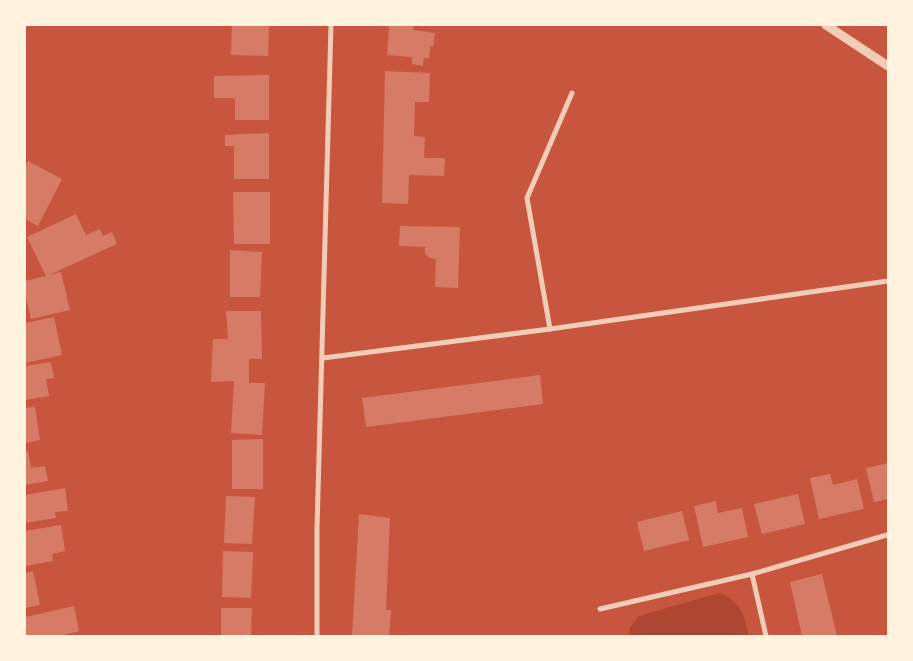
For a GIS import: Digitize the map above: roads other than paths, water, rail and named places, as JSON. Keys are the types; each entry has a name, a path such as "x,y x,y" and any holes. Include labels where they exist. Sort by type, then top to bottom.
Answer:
{"street":[{"path":"317,636 317,528 331,25"},
{"path":"826,25 888,66"},
{"path":"550,329 527,198 572,93"},
{"path":"323,358 550,329 888,281"},
{"path":"600,610 752,574 887,535"},
{"path":"752,574 766,636"}]}
